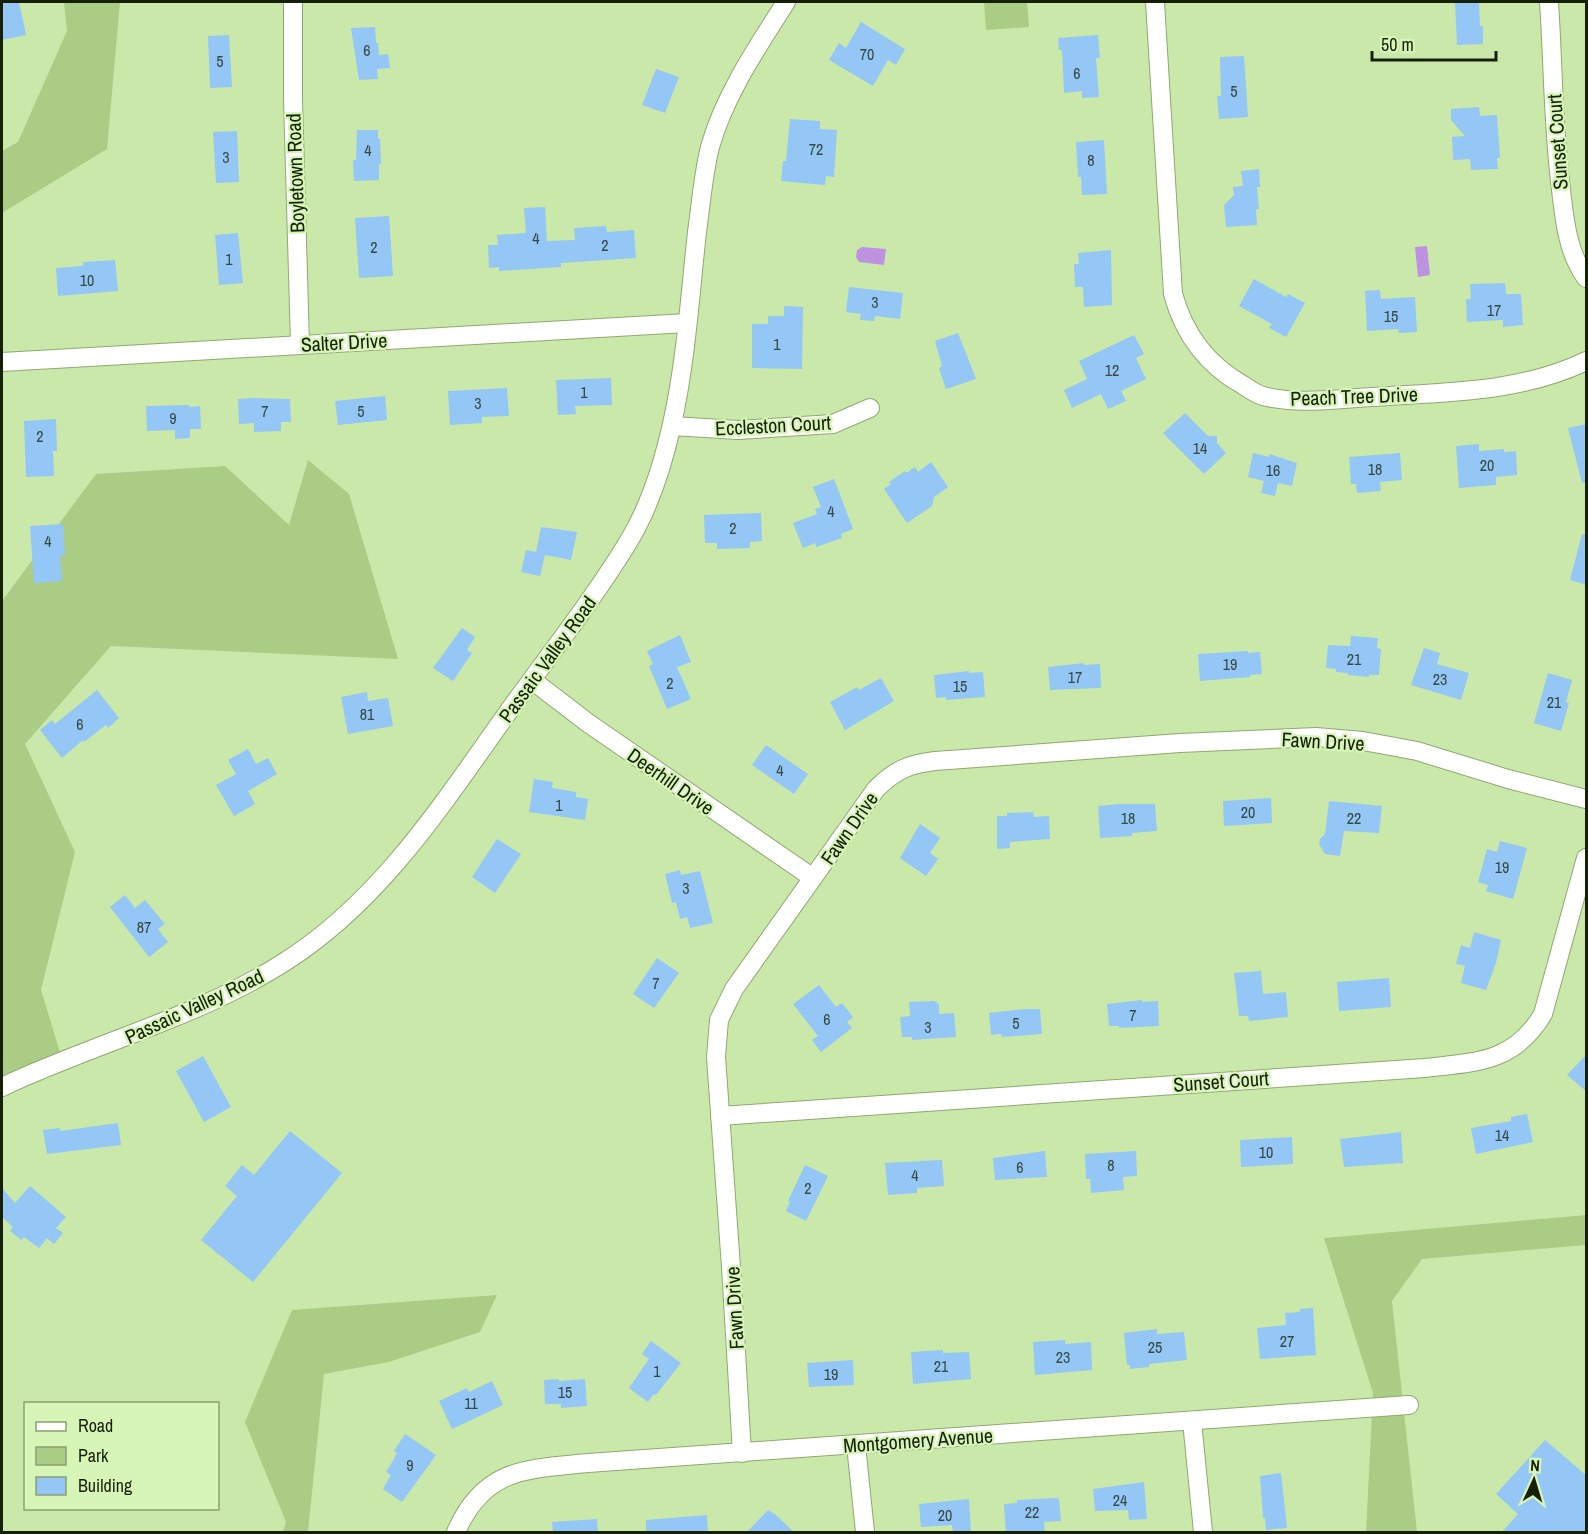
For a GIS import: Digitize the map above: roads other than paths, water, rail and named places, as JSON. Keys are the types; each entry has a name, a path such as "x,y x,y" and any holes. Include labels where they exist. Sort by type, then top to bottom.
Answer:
{"street":[{"name":"Boyletown Road","path":"293,2 293,100 300,345"},
{"name":"Passaic Valley Road","path":"2,1087 212,1001 287,961 324,933 357,903 413,845 476,761 629,542 648,501 672,426 680,381 703,181 710,148 735,85 786,2"},
{"name":"Peach Tree Drive","path":"1155,2 1173,294 1178,313 1196,346 1211,363 1229,377 1262,396 1303,401 1503,387 1541,378 1587,361"},
{"name":"Sunset Court","path":"1549,2 1556,145 1562,202 1569,243 1587,278"},
{"name":"Salter Drive","path":"2,362 687,323"},
{"name":"Eccleston Court","path":"672,426 738,430 822,425 833,424 870,408"},
{"name":"Deerhill Drive","path":"532,680 588,723 813,878"},
{"name":"Fawn Drive","path":"742,1453 716,1057 717,1031 722,1009 734,989 876,789 884,781 902,768 935,761 1180,743 1316,737 1362,741 1417,751 1508,779 1587,799"},
{"name":"Sunset Court","path":"720,1116 1425,1068 1483,1062 1514,1048 1530,1033 1543,1014 1587,858"},
{"name":"Montgomery Avenue","path":"456,1533 471,1506 486,1489 516,1472 588,1463 1409,1405"},
{"path":"1192,1421 1203,1533"},
{"path":"856,1445 865,1533"}]}
